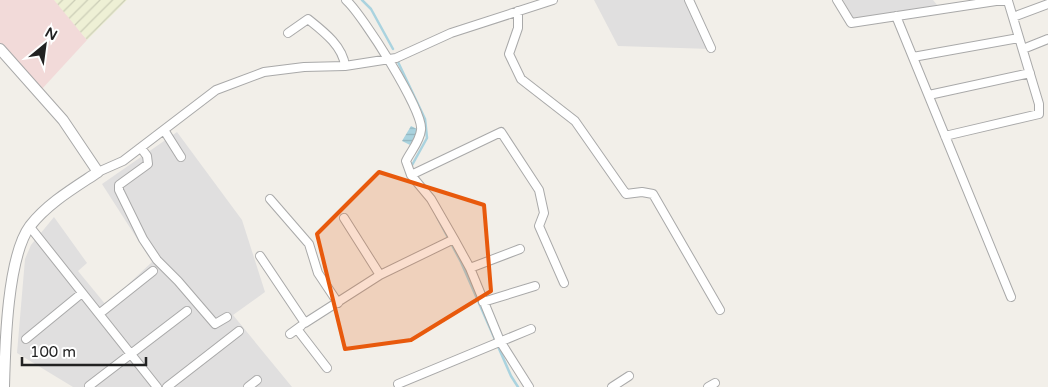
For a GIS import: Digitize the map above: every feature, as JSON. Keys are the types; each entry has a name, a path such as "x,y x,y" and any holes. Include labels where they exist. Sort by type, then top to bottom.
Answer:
{"street":[{"path":"346,0 355,8 388,60 420,123 422,129 418,140 406,161 411,175 431,199 454,239 470,268 500,341 529,387"},
{"path":"4,387 9,310 19,244 30,227 60,197 98,172 122,161 141,148 216,90 264,72 304,67 345,66 388,60 451,33 553,0"},
{"path":"689,0 711,48"},
{"path":"837,0 851,23 996,1 1008,1 1039,104 1039,114 945,136"},
{"path":"1013,17 1048,4"},
{"path":"518,11 518,28 509,54 522,78 575,121 626,194 642,192 653,194 720,310"},
{"path":"896,16 1011,298"},
{"path":"288,33 308,19 328,36 344,57 345,66"},
{"path":"913,57 1019,38"},
{"path":"1022,49 1048,39"},
{"path":"0,49 63,120 98,172"},
{"path":"929,95 1030,73"},
{"path":"164,130 181,157"},
{"path":"411,175 502,132 539,190 544,213 540,226 564,283"},
{"path":"141,148 147,156 148,164 123,181 119,185 119,190 143,239 157,260 215,324 226,316"},
{"path":"270,199 309,244 318,273 338,303"},
{"path":"344,218 380,275"},
{"path":"30,227 157,387"},
{"path":"290,334 380,275 454,239"},
{"path":"470,268 520,249"},
{"path":"260,256 305,323"},
{"path":"99,314 153,271"},
{"path":"483,302 535,286"},
{"path":"26,339 82,293"},
{"path":"89,386 186,312"},
{"path":"297,329 328,368"},
{"path":"398,384 531,329"},
{"path":"167,387 239,331"},
{"path":"612,387 629,376"},
{"path":"248,387 257,380"}],"highlighted area":[{"path":"379,172 484,205 491,291 411,340 345,349 317,234"}],"shaded area":[{"path":"0,0 55,0 87,40 41,90 0,48"},
{"path":"594,0 685,0 711,49 618,46"},
{"path":"843,0 933,0 938,6 853,18"},
{"path":"177,132 242,220 265,292 233,315 292,387 73,387 17,353 25,259 31,245 54,217 87,263 78,271 106,305 152,262 102,184"}],"green space":[{"path":"54,0 127,0 87,40"}],"water":[{"path":"411,126 419,130 410,145 402,141"}],"waterway":[{"path":"362,0 371,9 393,49"},
{"path":"398,62 425,119 427,138 411,167"},
{"path":"437,217 461,262 511,376 518,387"}]}
